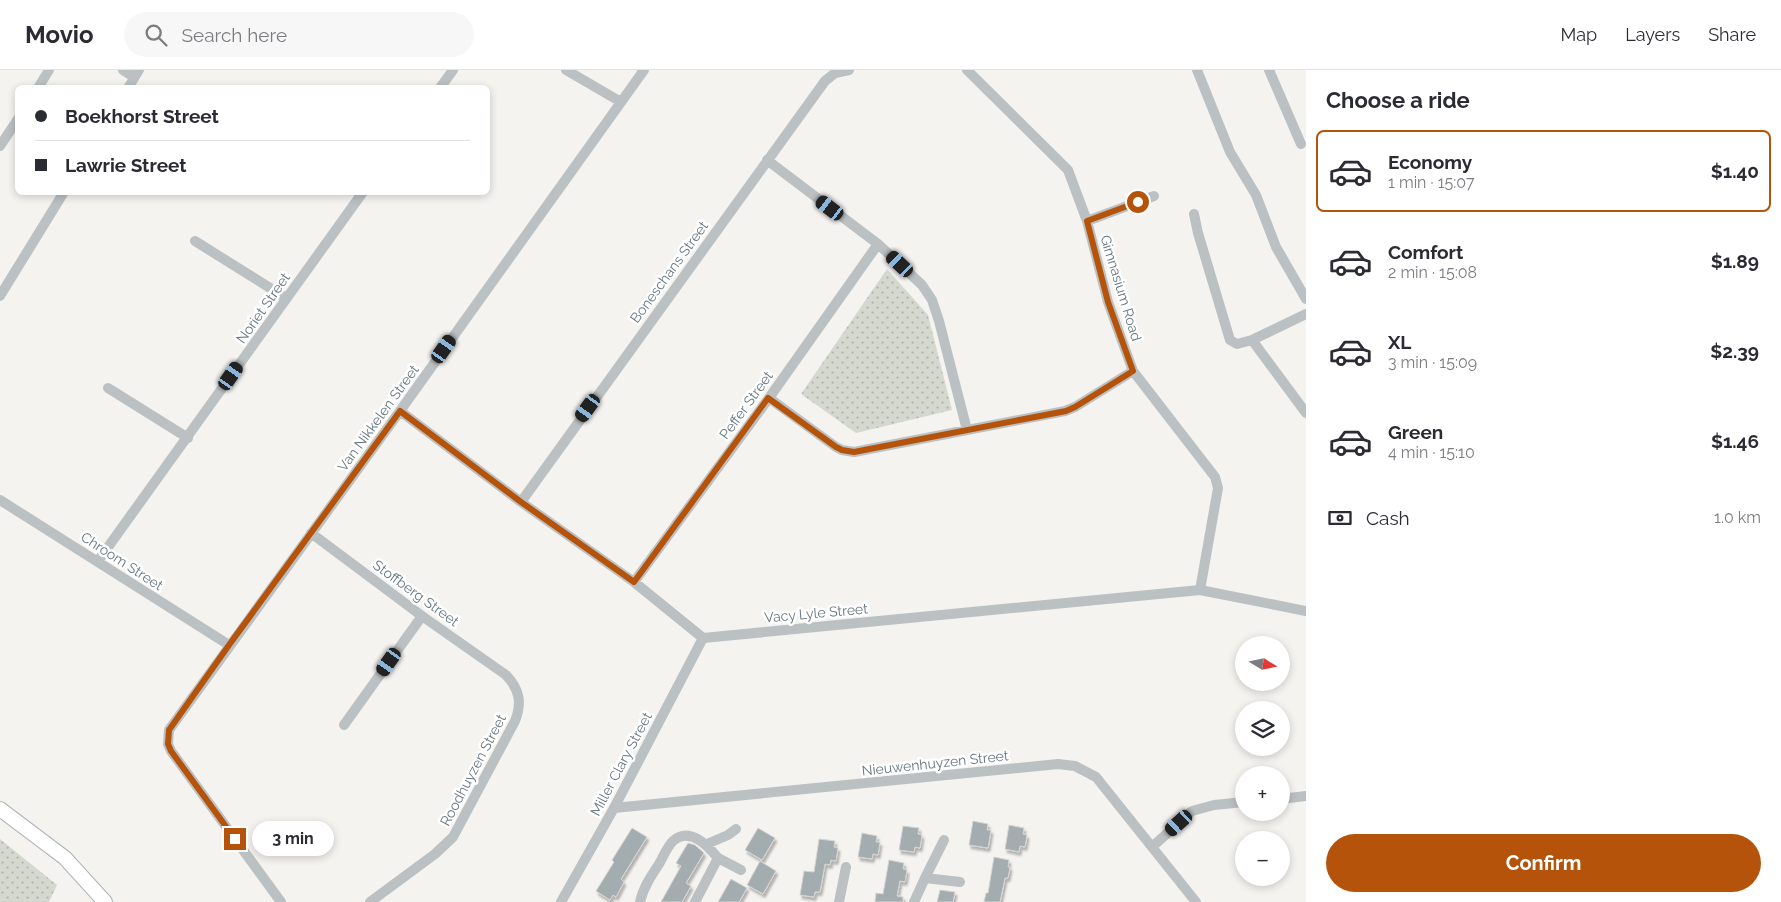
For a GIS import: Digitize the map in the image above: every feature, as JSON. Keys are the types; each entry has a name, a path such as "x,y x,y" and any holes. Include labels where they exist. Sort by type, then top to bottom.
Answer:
{"main road":[{"path":"0,809 65,858 105,902"},
{"path":"0,817 61,863 98,902"}],"street":[{"path":"40,85 49,70"},
{"path":"123,70 136,74 130,85"},
{"path":"442,85 453,70"},
{"path":"566,70 621,102"},
{"name":"Van Nikkelen Street","path":"281,902 171,751 168,744 169,730 644,70"},
{"name":"Boneschans Street","path":"521,502 825,81 834,73 849,70"},
{"name":"Gimnasium Road","path":"967,70 1068,170 1087,221 1108,302 1133,371 1215,477 1218,488 1200,590"},
{"path":"1197,70 1230,152 1256,195 1276,247 1306,299"},
{"path":"1269,70 1304,146"},
{"path":"0,146 15,124"},
{"path":"767,160 878,244 922,285 932,300 939,321 967,430"},
{"path":"0,296 62,195"},
{"name":"Noriet Street","path":"98,561 361,195"},
{"path":"1087,221 1154,196"},
{"path":"1194,214 1230,340 1237,344 1252,340 1306,314"},
{"path":"195,241 286,298"},
{"name":"Peffer Street","path":"634,582 878,244"},
{"path":"1252,340 1306,413"},
{"path":"768,398 836,447 854,452 1066,411 1133,371"},
{"path":"108,388 188,438"},
{"path":"400,411 521,502 634,582 703,638"},
{"name":"Chroom Street","path":"0,500 229,645"},
{"name":"Stoffberg Street","path":"311,533 422,616 506,675"},
{"name":"Vacy Lyle Street","path":"703,638 1200,590 1306,611"},
{"path":"344,725 422,616"},
{"name":"Miller Clary Street","path":"562,902 614,808 703,638"},
{"name":"Roodhuyzen Street","path":"370,902 435,854 453,837 515,721 519,710 518,693 514,683 506,675"},
{"name":"Nieuwenhuyzen Street","path":"614,808 1058,764 1075,766 1096,777 1196,902"},
{"path":"1290,798 1306,796"},
{"path":"1152,846 1192,811 1214,805 1235,803"},
{"path":"707,844 728,835 736,829"},
{"path":"640,902 647,884 672,843 682,836 691,836 707,844 718,858 741,870"},
{"path":"914,902 944,840"},
{"path":"695,902 718,858"},
{"path":"840,902 846,868"},
{"path":"926,878 960,882"}],"shaded area":[{"path":"887,269 928,315 952,410 856,433 801,394"},
{"path":"0,839 57,885 49,902 0,902"}],"building":[{"path":"973,821 988,824 987,830 991,830 988,848 969,845"},
{"path":"1009,825 1024,828 1023,834 1027,835 1025,847 1020,846 1019,852 1005,849"},
{"path":"903,826 919,828 918,834 922,835 920,848 915,847 914,852 899,850"},
{"path":"632,828 647,837 621,879 624,882 616,897 613,895 610,900 596,891"},
{"path":"758,828 775,838 762,860 745,850"},
{"path":"862,833 877,836 876,842 880,842 878,855 873,854 872,859 858,857"},
{"path":"819,839 835,841 834,847 838,848 836,861 831,860 830,865 825,864 820,892 815,892 814,897 800,895 804,871 814,872"},
{"path":"688,843 695,845 704,853 686,883 691,886 682,902 661,902 681,866 676,863"},
{"path":"994,857 1009,860 1008,878 1005,878 1000,902 984,902 986,893 988,893"},
{"path":"889,860 904,863 903,869 907,870 905,882 900,881 897,896 903,897 903,902 875,902 876,893 883,894"},
{"path":"760,861 776,871 763,894 747,885"},
{"path":"731,879 747,888 739,902 718,902"},
{"path":"940,890 955,892 953,902 937,902"}],"route":[{"path":"235,839 171,751 168,744 169,730 400,411 521,502 634,582 768,398 836,447 854,452 1066,411 1133,371 1108,302 1087,221 1138,202"}]}
